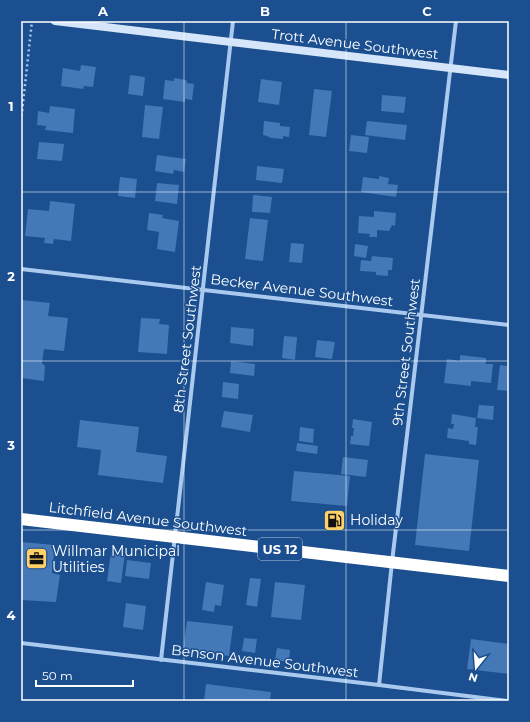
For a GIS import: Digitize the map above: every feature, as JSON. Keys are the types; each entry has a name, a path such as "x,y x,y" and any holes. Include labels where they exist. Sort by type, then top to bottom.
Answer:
{"highway":[{"name":"Litchfield Avenue Southwest","path":"21,519 509,576"}],"street":[{"name":"Trott Avenue Southwest","path":"55,21 509,75"},
{"name":"8th Street Southwest","path":"161,660 233,21"},
{"name":"9th Street Southwest","path":"379,685 392,562 456,21"},
{"name":"Becker Avenue Southwest","path":"21,269 509,325"},
{"name":"Benson Avenue Southwest","path":"21,643 507,701"}],"path":[{"path":"21,121 32,21"}],"building":[{"path":"81,65 96,67 93,87 84,86 83,89 61,86 63,68 80,71"},
{"path":"130,75 145,77 143,96 128,94"},
{"path":"174,78 186,80 187,83 194,84 192,100 185,99 185,102 163,99 165,80 174,81"},
{"path":"261,79 282,82 279,105 258,102"},
{"path":"314,89 332,91 326,137 309,135"},
{"path":"382,95 406,97 404,113 381,111"},
{"path":"145,105 163,107 159,139 142,137"},
{"path":"50,106 75,109 73,133 45,130 46,126 37,125 38,111 49,113"},
{"path":"264,121 280,123 280,126 290,127 289,137 283,136 283,139 271,138 263,135"},
{"path":"367,121 407,125 405,140 365,135"},
{"path":"351,135 369,137 367,153 349,151"},
{"path":"39,142 64,144 62,161 37,159"},
{"path":"157,155 186,159 184,172 174,170 173,174 155,171"},
{"path":"257,166 284,169 282,183 256,180"},
{"path":"379,176 389,178 388,184 398,185 396,197 361,192 363,177 379,179"},
{"path":"120,177 137,179 135,198 118,196"},
{"path":"157,183 179,185 177,204 155,201"},
{"path":"253,195 272,197 270,213 252,212"},
{"path":"50,201 75,204 71,241 54,239 53,244 44,243 45,238 25,236 28,209 49,211"},
{"path":"374,211 396,213 395,226 392,225 389,231 377,230 377,237 369,237 370,234 358,233 359,216 374,217"},
{"path":"149,213 163,215 162,218 179,221 175,252 157,249 159,232 147,230"},
{"path":"250,218 268,220 263,261 245,259"},
{"path":"291,243 304,244 302,263 289,262"},
{"path":"355,244 368,246 366,258 354,256"},
{"path":"372,256 393,258 392,270 388,270 388,276 376,275 376,272 360,271 361,260 371,261"},
{"path":"21,300 50,303 48,316 68,318 64,351 44,349 42,363 45,366 44,381 21,378"},
{"path":"141,318 160,319 159,324 169,325 167,354 138,352"},
{"path":"231,327 254,329 253,346 230,343"},
{"path":"284,336 297,337 295,360 282,358"},
{"path":"317,340 335,342 332,359 315,357"},
{"path":"460,355 486,358 486,364 493,364 491,383 471,381 471,386 444,383 447,359 460,361"},
{"path":"231,361 255,364 254,376 230,373"},
{"path":"500,365 509,366 509,391 497,390"},
{"path":"223,382 239,384 238,399 222,397"},
{"path":"479,405 494,406 493,420 477,418"},
{"path":"224,411 253,415 250,432 221,427"},
{"path":"452,414 476,418 475,427 478,427 476,445 469,444 469,441 447,438 448,428 453,429 454,424 451,424"},
{"path":"353,419 372,422 369,446 350,444 354,428 352,428"},
{"path":"80,420 139,427 136,452 167,456 163,483 98,475 101,450 77,447"},
{"path":"300,427 314,429 313,443 299,441"},
{"path":"297,443 318,446 317,454 296,451"},
{"path":"425,454 479,460 469,551 415,545"},
{"path":"343,457 368,460 366,477 341,474"},
{"path":"294,471 350,476 347,506 291,501"},
{"name":"Willmar Municipal Utilities","path":"21,542 55,545 52,573 60,575 56,602 21,600"},
{"path":"111,552 125,554 121,583 107,581"},
{"path":"127,560 151,563 149,579 125,576"},
{"path":"250,578 261,579 257,607 246,605"},
{"path":"206,582 224,585 221,606 215,605 214,612 202,610"},
{"path":"275,582 305,585 301,620 271,617"},
{"path":"126,603 146,606 143,630 123,627"},
{"path":"187,621 233,626 229,656 183,650"},
{"path":"244,638 257,639 255,653 242,651"},
{"path":"471,639 509,644 509,674 467,669"},
{"path":"277,648 290,650 289,662 275,660"},
{"path":"206,684 271,692 270,701 204,701"}],"place":[{"name":"Holiday","path":"334,520"},
{"name":"Willmar Municipal Utilities","path":"37,559"}]}
